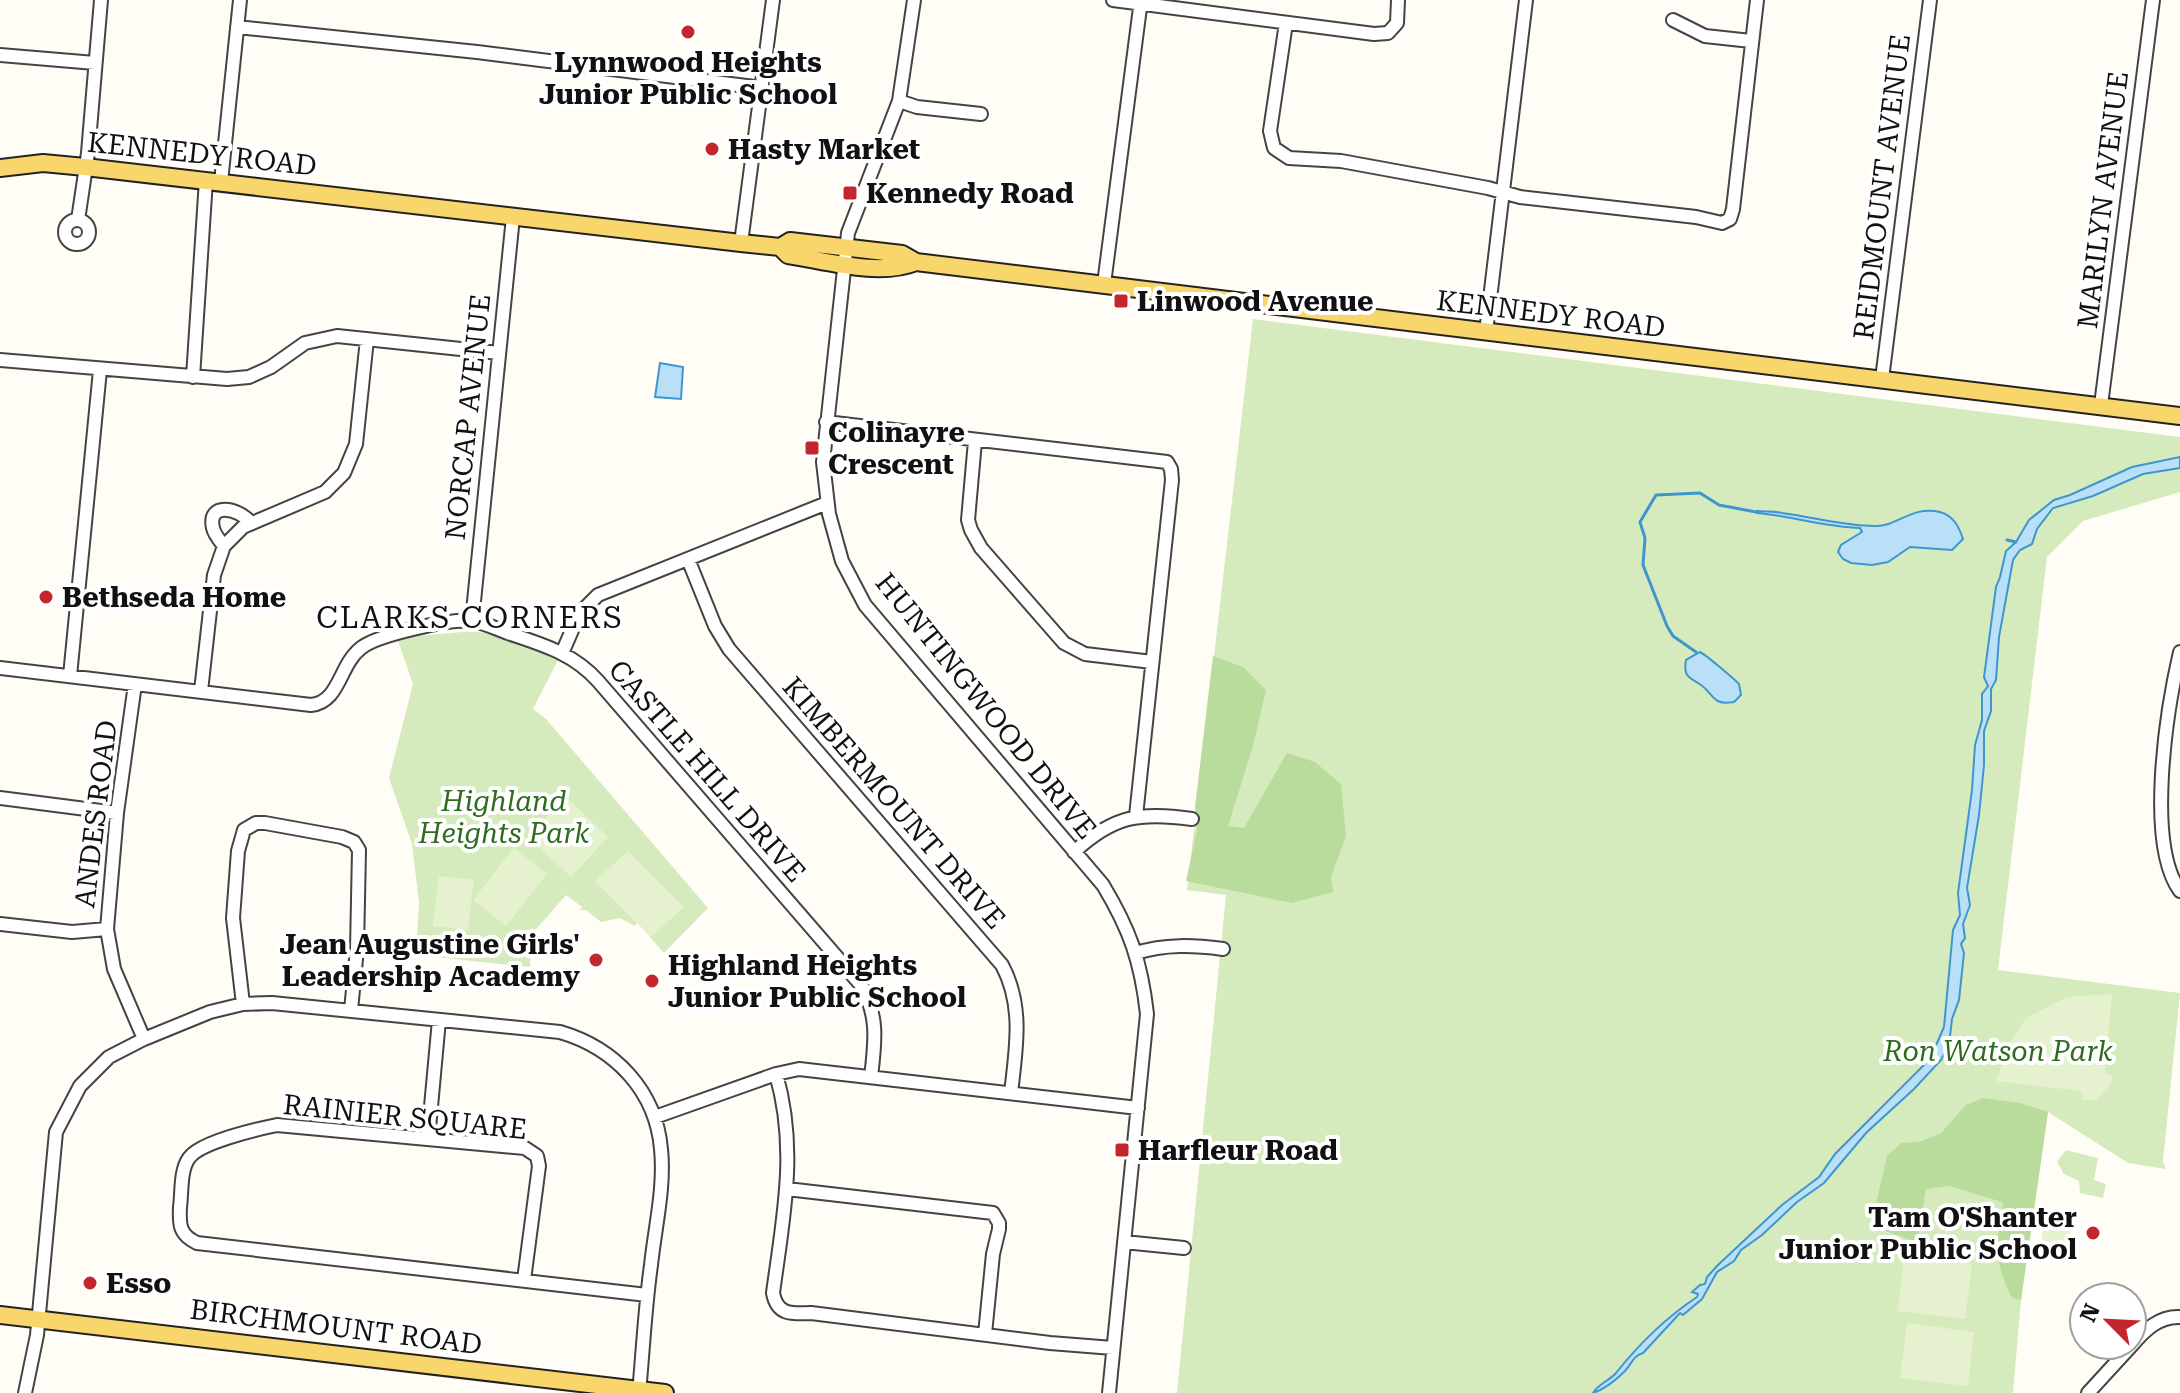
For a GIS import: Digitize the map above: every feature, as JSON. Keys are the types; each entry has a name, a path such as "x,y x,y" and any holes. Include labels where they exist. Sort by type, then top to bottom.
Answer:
{"main road":[{"name":"KENNEDY ROAD","path":"0,168 43,163 214,181 780,247 788,255 845,256 900,269 916,262 2180,416"},
{"name":"BIRCHMOUNT ROAD","path":"0,1315 665,1393"}],"street":[{"path":"78,220 101,0"},
{"path":"193,377 214,181 240,0"},
{"path":"741,243 773,0"},
{"name":"HUNTINGWOOD DRIVE","path":"914,0 899,101 848,233 826,422 823,462 827,503 842,561 865,605 1103,885 1125,922 1136,953 1147,1014 1109,1393"},
{"path":"1113,0 1374,34 1388,33 1397,23 1398,0"},
{"path":"1486,332 1526,0"},
{"path":"1286,23 1270,131 1274,148 1279,154 1289,158 1395,169 1520,197 1727,222 1735,195 1757,0"},
{"name":"REIDMOUNT AVENUE","path":"1882,379 1930,0"},
{"name":"MARILYN AVENUE","path":"2101,405 2153,0"},
{"path":"1104,284 1141,2"},
{"path":"1673,20 1705,36 1751,41"},
{"path":"237,27 477,52 762,88"},
{"path":"0,55 95,63"},
{"path":"899,101 917,107 981,114"},
{"name":"NORCAP AVENUE","path":"472,621 513,217"},
{"path":"0,360 227,379 249,377 271,367 305,343 337,336 499,353"},
{"path":"201,691 214,575 224,546 251,523 325,492 350,465 356,444 367,339"},
{"path":"70,676 100,370"},
{"path":"826,422 1167,462 1172,480 1136,816"},
{"path":"975,441 968,520 981,548 1064,643 1085,654 1152,662"},
{"path":"563,651 579,614 598,595 827,503"},
{"path":"224,546 213,528 213,518 219,511 228,508 238,511 251,523"},
{"name":"KIMBERMOUNT DRIVE","path":"688,559 715,626 729,649 1002,965 1014,991 1017,1007 1011,1093"},
{"name":"CASTLE HILL DRIVE","path":"0,668 319,704 332,695 351,658 373,640 385,635 472,621 563,651 598,681 861,985 869,999 876,1025 871,1077"},
{"path":"2180,652 2166,736 2163,821 2165,858 2180,891"},
{"name":"ANDES ROAD","path":"135,684 117,813 107,929 114,969 144,1039"},
{"path":"0,798 117,813"},
{"path":"1074,852 1095,835 1136,816 1192,819"},
{"path":"243,1004 233,918 238,851 244,830 256,823 265,823 342,837 354,842 359,850 357,949 351,1010"},
{"path":"0,924 72,932 107,929"},
{"path":"1136,953 1155,947 1223,949"},
{"path":"25,1393 38,1320 56,1132 70,1101 94,1068 144,1039 193,1018 243,1004 272,1003 536,1028 584,1040 623,1068 643,1092 655,1117 662,1150 639,1392"},
{"path":"428,1139 439,1020"},
{"path":"655,1117 776,1074 811,1069 1138,1108"},
{"path":"776,1074 789,1147 787,1189 773,1293 775,1305 783,1312 1113,1348"},
{"name":"RAINIER SQUARE","path":"524,1280 539,1166 537,1156 525,1148 277,1125 202,1148 189,1158 184,1171 179,1223 186,1237 203,1244 647,1295"},
{"path":"787,1189 993,1213 999,1229 993,1254 985,1334"},
{"path":"1124,1242 1184,1248"},
{"path":"2148,1329 2155,1322 2170,1316 2180,1317"},
{"path":"2088,1393 2117,1361"}],"green space":[{"name":"Ron Watson Park","path":"1253,319 2180,437 2180,492 2083,521 2047,557 1998,970 2180,993 2163,1161 2166,1169 2128,1163 2048,1112 2021,1300 2013,1393 1177,1393 1226,895 1187,890"},
{"name":"Highland Heights Park","path":"473,631 498,635 559,658 533,709 546,719 708,908 664,953 637,922 635,926 620,918 601,922 586,910 580,910 582,907 566,895 532,934 530,967 416,955 419,903 412,844 389,778 413,684 397,638"},
{"path":"1213,656 1243,667 1266,690 1253,746 1228,826 1244,828 1287,753 1315,762 1341,784 1346,836 1331,877 1333,892 1292,903 1186,881 1197,830 1195,807"},
{"path":"565,796 608,837 571,877 529,838"},
{"path":"514,848 547,874 506,926 473,900"},
{"path":"628,851 684,907 651,937 595,881"},
{"path":"439,876 474,880 468,930 433,926"},
{"path":"2112,994 2105,1073 2113,1075 2110,1087 2096,1100 2081,1100 2082,1091 1996,1081 2009,1045 2026,1018 2067,997"},
{"path":"1983,1098 2020,1103 2048,1112 2021,1300 2012,1298 1999,1263 1998,1232 2002,1202 1949,1186 1926,1189 1917,1242 1871,1226 1887,1156 1901,1143 1919,1142 1941,1133 1966,1105"},
{"path":"2066,1150 2098,1158 2094,1180 2106,1184 2103,1198 2080,1193 2079,1181 2064,1174 2057,1162"},
{"path":"2048,1216 2067,1222 2071,1229 2067,1244 2042,1241 2043,1223"},
{"path":"1904,1256 1972,1264 1965,1319 1898,1311"},
{"path":"1907,1323 1974,1332 1968,1386 1900,1378"}],"water":[{"path":"660,363 683,367 681,399 655,397"},
{"path":"2180,457 2180,468 2143,474 2093,496 2053,508 2037,529 2032,544 2020,550 2013,560 1999,637 1996,680 1991,689 1991,711 1984,731 1979,815 1967,888 1970,905 1963,924 1965,938 1961,944 1964,953 1959,1000 1952,1019 1949,1045 1941,1060 1866,1133 1824,1183 1741,1250 1734,1261 1717,1272 1702,1299 1683,1315 1680,1313 1617,1378 1593,1393 1654,1332 1697,1297 1698,1294 1692,1292 1705,1284 1718,1265 1782,1205 1819,1177 1835,1154 1930,1059 1944,1027 1953,930 1960,915 1958,893 1975,745 1982,720 1982,694 1988,686 1984,677 1996,587 2006,551 2016,542 2029,520 2054,500 2132,467"},
{"path":"1757,511 1875,526 1921,511 1940,512 1958,526 1963,539 1952,550 1910,547 1888,562 1872,565 1851,563 1838,552 1841,545 1862,532 1860,528"},
{"path":"1700,652 1739,684 1741,695 1734,702 1717,701 1688,676 1686,660"}],"waterway":[{"path":"1696,652 1673,636 1667,626 1643,565 1645,538 1640,522 1656,495 1700,493 1719,505 1756,512"},
{"path":"2007,540 2016,542"}],"place":[{"name":"Lynnwood Heights Junior Public School","path":"688,32"},
{"name":"Hasty Market","path":"712,149"},
{"name":"Kennedy Road","path":"850,193"},
{"name":"Linwood Avenue","path":"1121,301"},
{"name":"Colinayre Crescent","path":"812,448"},
{"name":"Bethseda Home","path":"46,597"},
{"name":"Jean Augustine Girls' Leadership Academy","path":"596,960"},
{"name":"Highland Heights Junior Public School","path":"652,981"},
{"name":"Harfleur Road","path":"1122,1150"},
{"name":"Tam O'Shanter Junior Public School","path":"2093,1233"},
{"name":"Esso","path":"90,1283"}],"district":[{"name":"CLARKS CORNERS","path":"470,617"}]}
